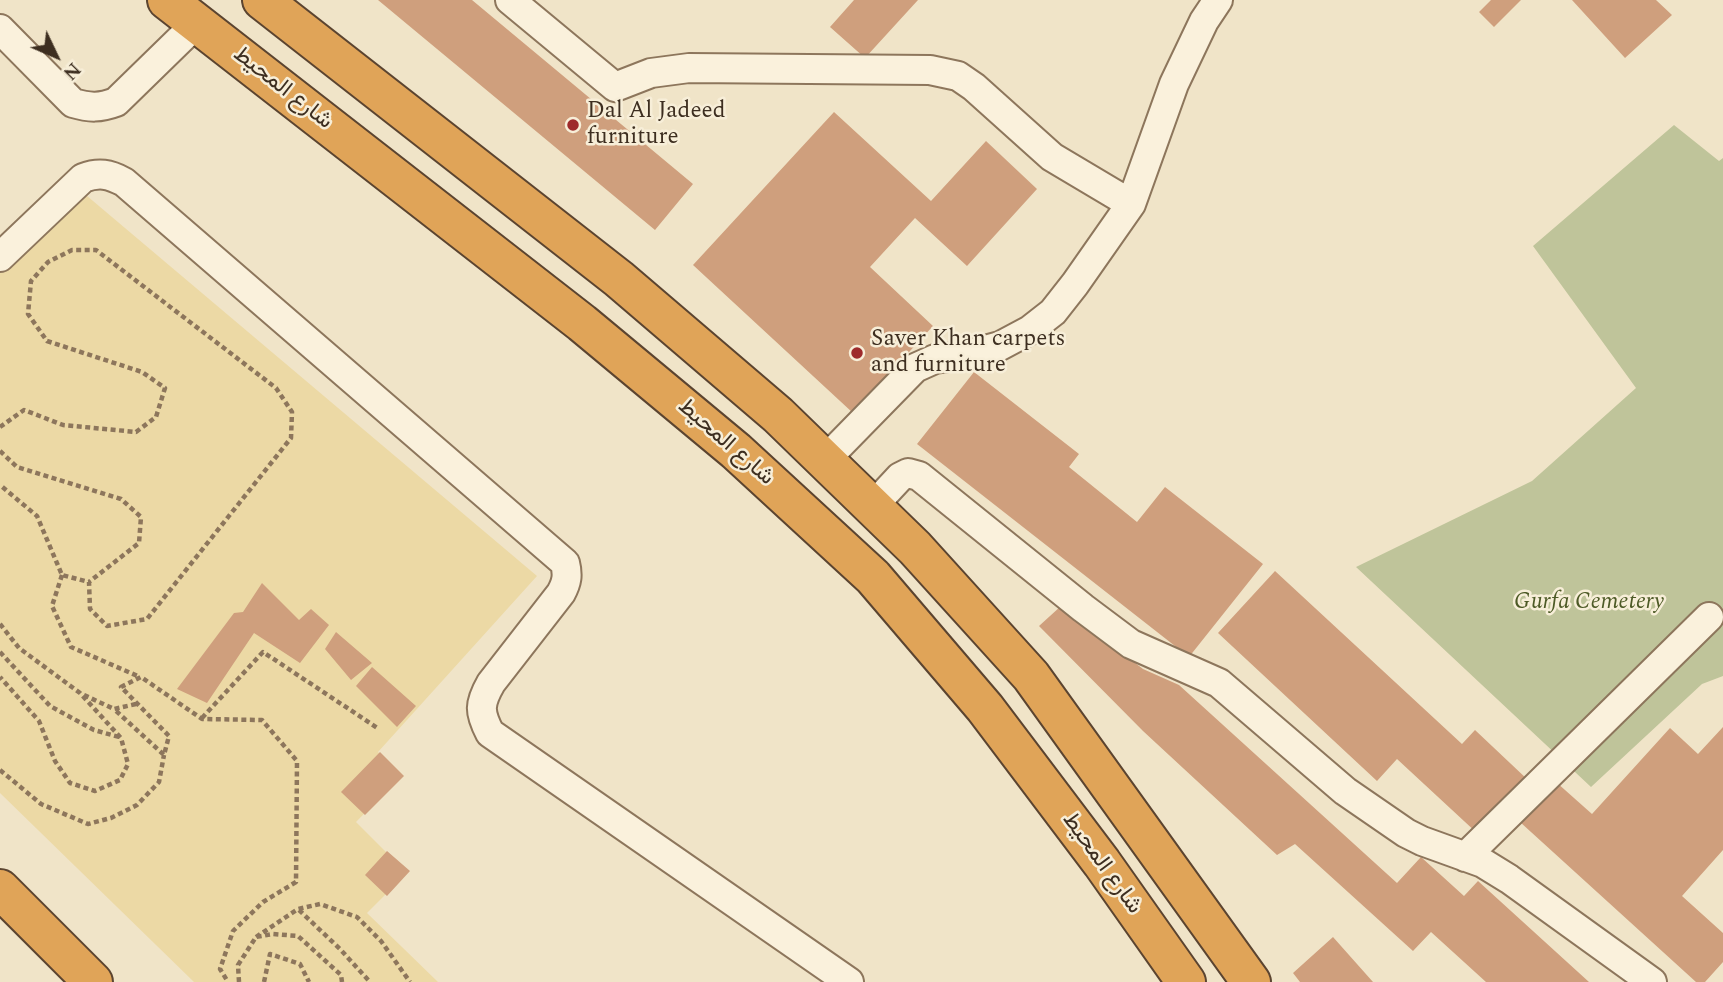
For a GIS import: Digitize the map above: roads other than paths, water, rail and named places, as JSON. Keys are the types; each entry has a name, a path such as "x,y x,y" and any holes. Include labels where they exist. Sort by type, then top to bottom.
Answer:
{"highway":[{"name":"شارع المحيط","path":"167,0 592,331 736,451 873,577 985,708 1102,863 1186,982"},
{"path":"262,0 619,279 778,415 873,506 915,548 1031,676 1251,982"},
{"path":"0,889 93,982"}],"street":[{"path":"510,0 615,87 651,73 689,68 930,70 958,76 974,87 1052,157 1131,204"},
{"path":"825,460 915,368 935,359 1000,346 1030,330 1053,312 1131,204 1174,84 1204,21 1218,0"},
{"path":"0,29 73,103 101,107 116,102 197,23"},
{"path":"0,257 83,178 97,173 111,175 134,191 565,563 568,573 561,593 491,683 482,699 482,717 490,733 849,982"},
{"path":"873,506 900,477 908,473 919,476 1131,644 1219,683 1345,791 1406,833 1483,863 1509,879 1652,982"},
{"path":"1465,857 1709,617"}],"place":[{"name":"Dal Al Jadeed furniture","path":"573,125"},
{"name":"Saver Khan carpets and furniture","path":"857,353"}],"park label":[{"name":"Gurfa Cemetery","path":"1589,603"}]}
